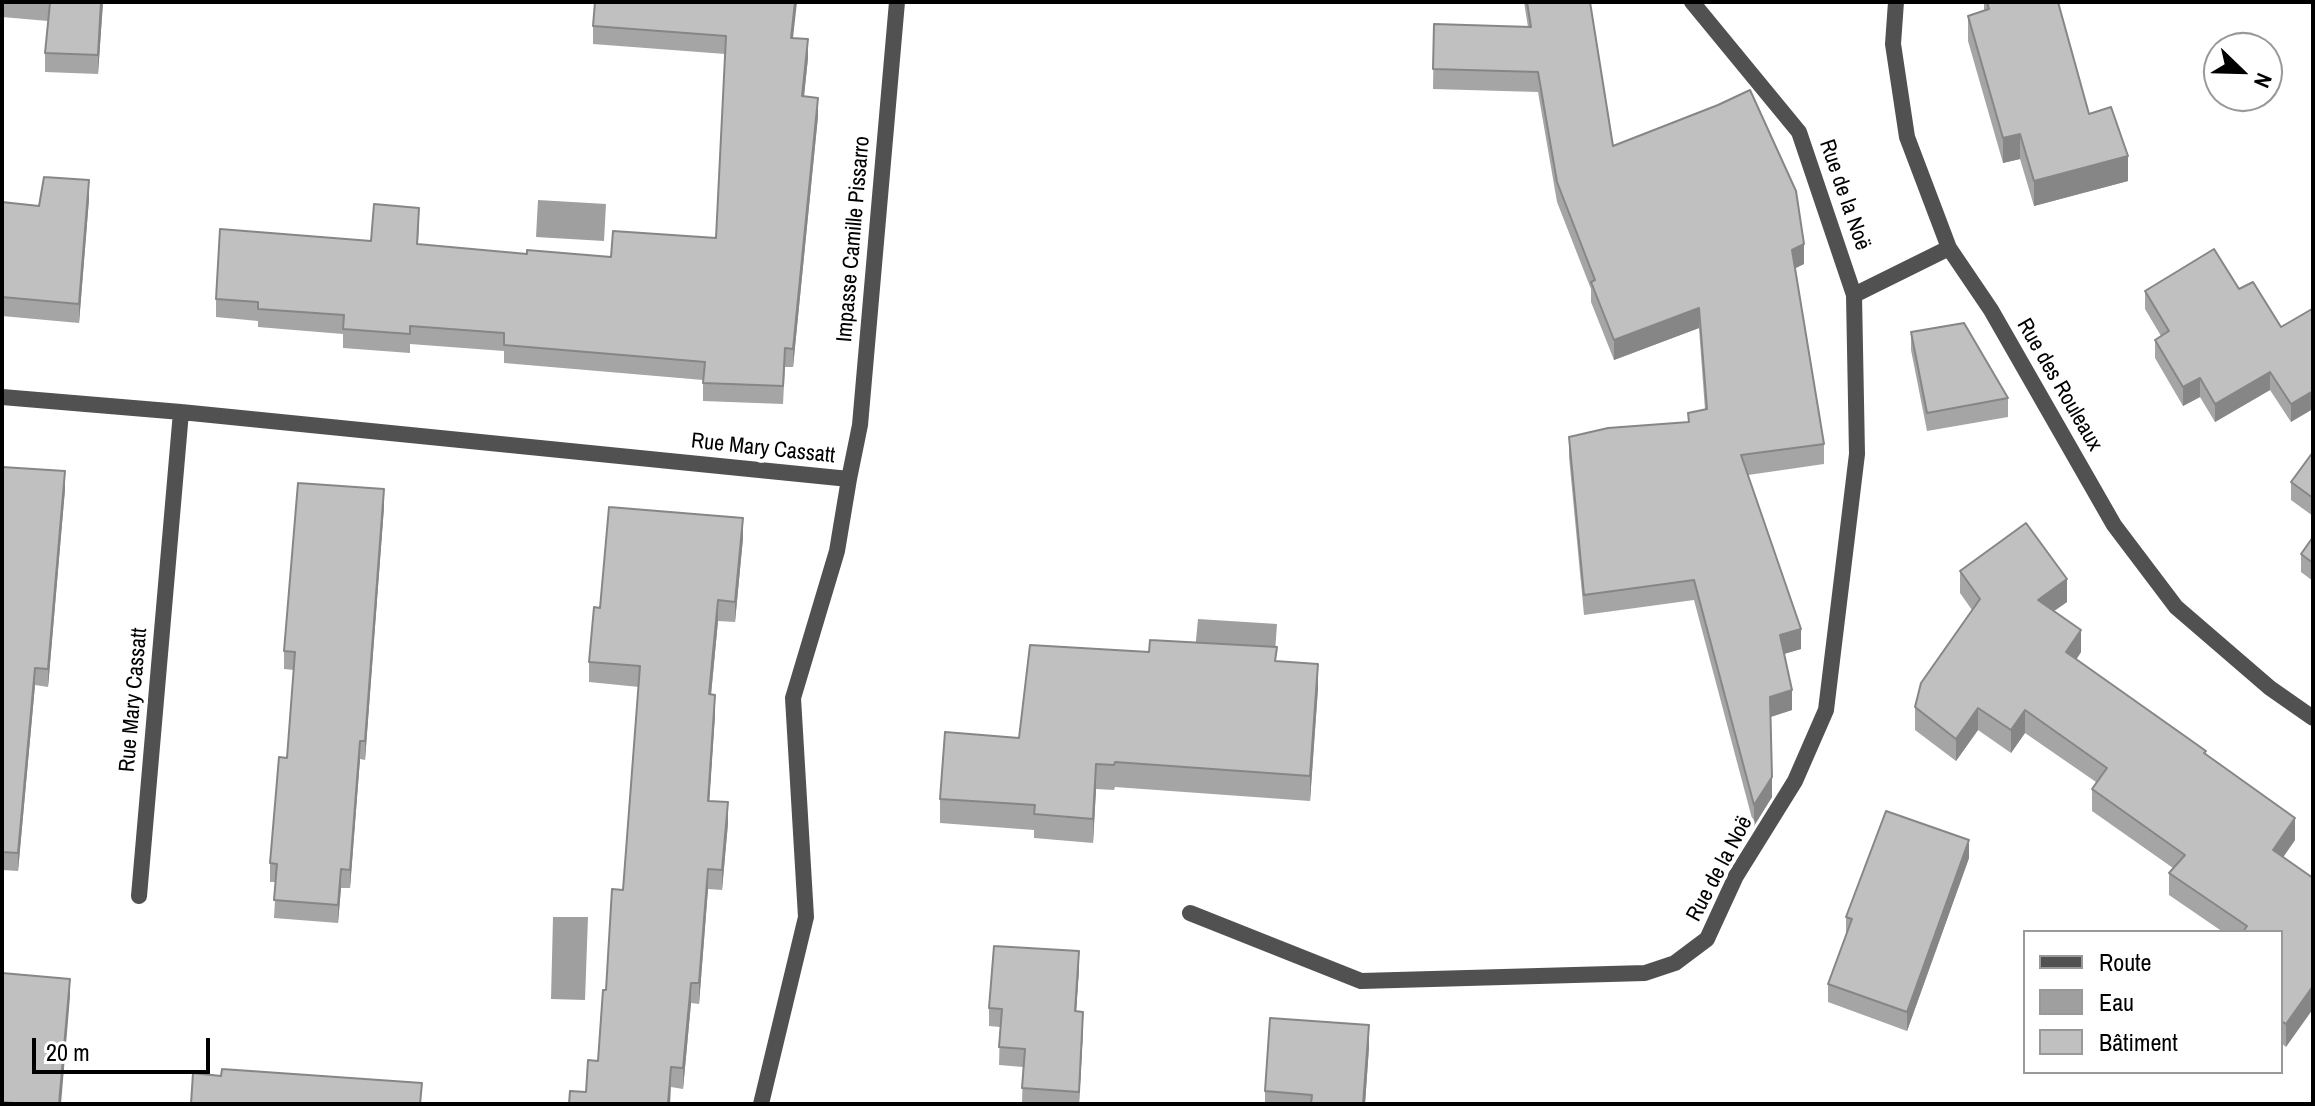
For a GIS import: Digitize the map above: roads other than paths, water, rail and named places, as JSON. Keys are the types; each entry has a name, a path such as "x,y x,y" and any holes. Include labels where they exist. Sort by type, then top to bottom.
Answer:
{"street":[{"name":"Impasse Camille Pissarro","path":"849,479 860,425 897,2"},
{"name":"Rue de la Noë","path":"1190,913 1361,981 1645,973 1675,963 1707,939 1736,876 1795,781 1826,710 1857,454 1854,295 1799,132 1692,2"},
{"name":"Rue des Rouleaux","path":"1896,2 1893,44 1907,137 1949,248 1991,310 2114,525 2176,607 2270,688 2313,718"},
{"path":"1854,295 1949,248"},
{"name":"Rue Mary Cassatt","path":"2,397 849,479 837,551 793,698 806,917 761,1104"},
{"name":"Rue Mary Cassatt","path":"139,896 181,412"}],"water":[{"path":"538,200 606,204 604,241 536,237"},
{"path":"1198,619 1277,624 1274,667 1194,661"},
{"path":"553,917 588,917 585,1000 551,999"}]}
